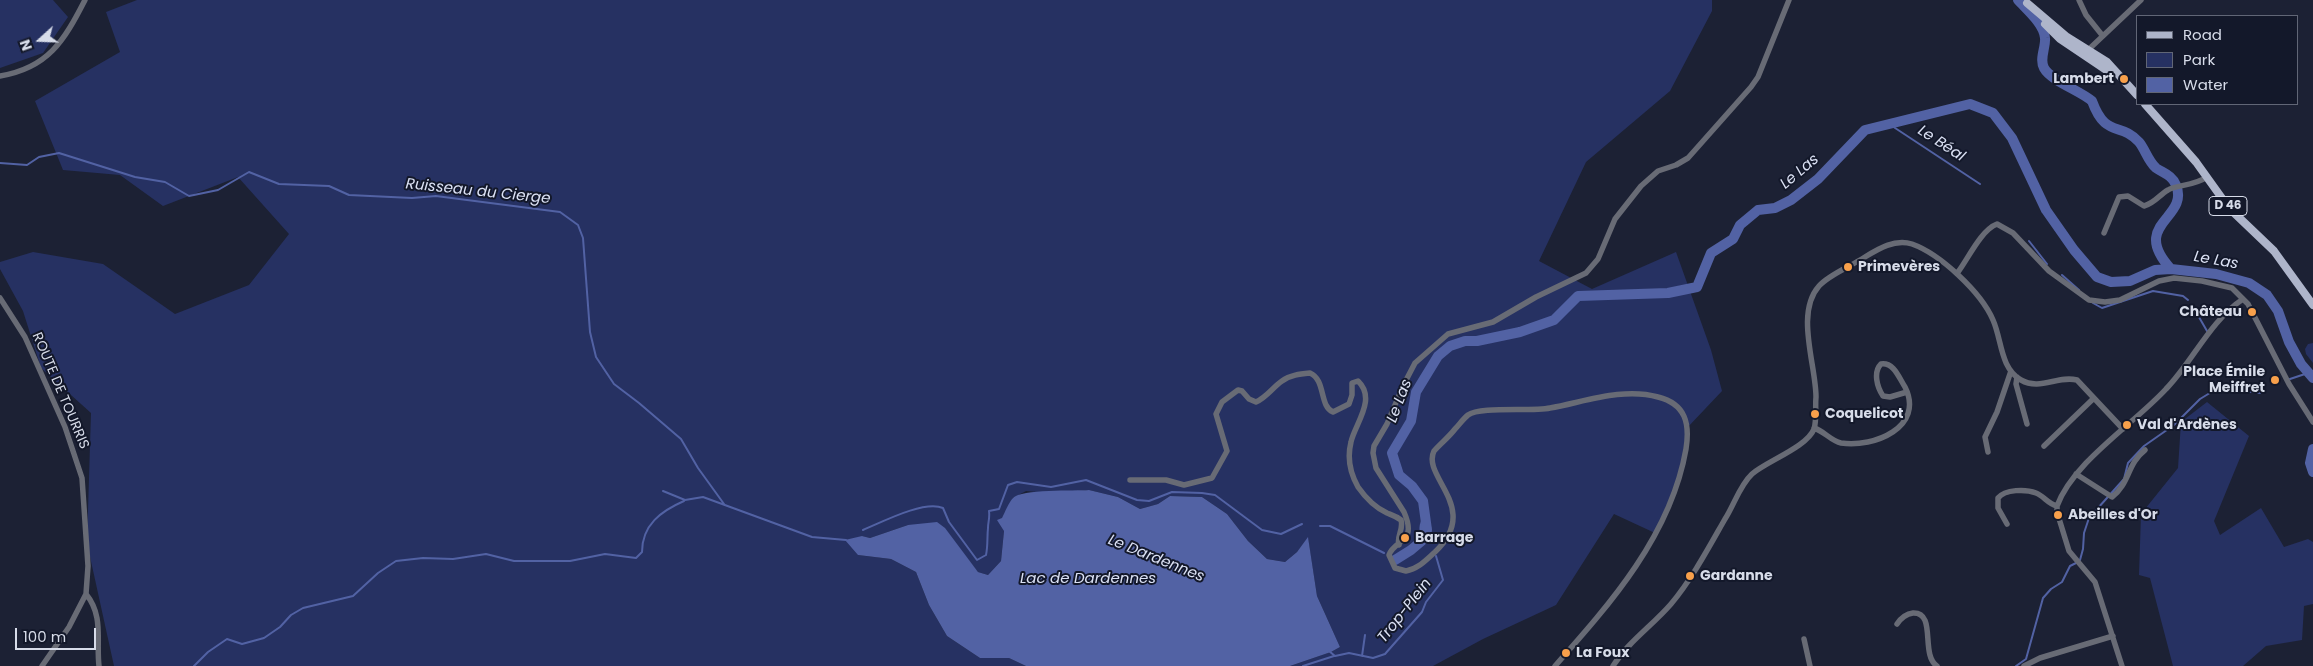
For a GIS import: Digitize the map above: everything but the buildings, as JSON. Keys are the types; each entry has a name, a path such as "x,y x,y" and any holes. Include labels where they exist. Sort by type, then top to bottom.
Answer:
{"main road":[{"path":"2026,2 2056,35 2074,48 2090,54"},
{"path":"2026,2 2134,92"},
{"name":"D 46","path":"2146,105 2207,177 2236,216 2274,251 2313,305"}],"street":[{"path":"0,76 31,68 46,58 65,34 85,0"},
{"path":"1555,666 1616,594 1670,507 1682,467 1688,429 1684,412 1675,404 1659,397 1628,395 1591,398 1546,409 1482,411 1470,414 1434,451 1432,458 1433,467 1446,489 1450,503 1452,521 1450,533 1444,544 1416,568 1406,571 1395,568 1389,557 1390,551 1399,545 1407,533 1408,521 1374,466 1373,450 1416,363 1448,334 1493,322 1541,295 1576,279 1593,266 1600,255 1615,219 1641,186 1658,171 1676,165 1688,158 1751,87 1758,77 1789,0"},
{"path":"2079,0 2086,15 2102,35"},
{"path":"2090,54 2096,41 2141,0"},
{"path":"2104,233 2119,197 2128,196 2144,206 2172,188 2183,187 2207,177"},
{"path":"1958,272 1991,227 1999,225 2019,238 2049,271 2091,301 2120,300 2159,281 2174,278 2224,285 2237,291 2243,299 2282,372 2312,421"},
{"path":"1613,666 1626,649 1673,601 1725,519 1748,478 1765,464 1801,443 1814,428 1816,380 1807,322 1810,304 1820,285 1881,248 1900,242 1915,245 1958,272 1992,316 2006,364 2017,377 2026,382 2040,385 2074,380 2123,429"},
{"name":"ROUTE DE TOURRIS","path":"0,298 25,337 65,427 82,478 88,566 86,594 69,628 42,666"},
{"path":"2122,666 2095,582 2068,549 2057,506 2076,474 2167,389 2208,334 2243,299"},
{"path":"1814,428 1839,442 1865,442 1895,431 1904,423 1910,404 1907,392 1891,366 1886,363 1880,365 1876,374 1883,396 1890,397 1907,392"},
{"path":"1988,452 1985,437 1997,412 2011,371"},
{"path":"1130,480 1166,480 1184,485 1212,478 1227,451 1216,414 1222,402 1238,390 1256,402 1264,398 1290,376 1310,373 1318,379 1327,407 1333,412 1350,404 1352,383 1358,381 1364,392 1365,405 1351,440 1349,457 1351,471 1362,493 1376,505 1400,520 1402,528 1398,542 1399,545"},
{"path":"2017,377 2016,384 2027,424"},
{"path":"2044,446 2094,398"},
{"path":"2076,474 2109,495 2115,495 2124,485 2132,464 2146,450"},
{"path":"2007,524 1997,505 1998,498 2003,494 2013,492 2036,493 2057,506"},
{"path":"86,594 93,602 98,615 99,666"},
{"path":"1897,624 1903,616 1913,613 1923,618 1927,623 1929,654 1933,662 1938,666"},
{"path":"2024,666 2039,658 2113,636"},
{"path":"1804,639 1810,666"}],"green space":[{"path":"0,0 53,0 68,17 43,53 0,68"},
{"path":"137,0 1712,0 1712,11 1670,91 1586,162 1539,261 1592,289 1676,252 1711,350 1722,391 1687,428 1681,472 1655,533 1614,514 1556,605 1483,639 1433,666 1290,666 1340,647 1317,596 1308,538 1297,552 1285,562 1267,559 1248,541 1227,514 1202,497 1170,496 1158,504 1140,509 1118,497 1089,490 1047,493 1026,491 1013,498 1002,518 1004,531 1001,561 988,575 978,572 956,545 908,525 870,538 862,536 858,555 891,559 916,572 929,605 947,636 980,658 1009,658 1026,666 114,666 87,543 91,413 41,368 23,311 0,269 0,262 33,252 103,264 175,314 249,285 289,234 238,177 163,206 120,175 63,170 35,101 120,52 106,12"},
{"path":"2313,343 2313,363 2306,354 2305,349 2308,344"},
{"path":"2207,402 2249,436 2214,521 2220,535 2261,508 2284,547 2308,539 2313,542 2313,604 2304,606 2302,640 2266,646 2243,666 2173,666 2150,578 2139,575 2141,514 2178,468 2181,422"}],"water":[{"name":"Lac de Dardennes","path":"1089,490 1118,497 1140,509 1158,504 1170,496 1202,497 1227,514 1248,541 1267,559 1285,562 1297,552 1308,537 1317,596 1340,647 1290,666 1026,666 1009,658 980,658 947,636 929,605 916,572 891,559 858,555 845,540 862,536 870,538 908,525 937,522 945,528 978,572 988,575 1001,561 1004,531 997,520 1002,518 1013,498 1026,493"},
{"path":"1425,518 1431,527 1430,539 1427,540 1422,536 1419,528 1422,519"}],"waterway":[{"path":"2018,0 2042,28 2045,38 2042,61 2048,73 2059,82 2092,101 2097,113 2108,125 2126,132 2139,142 2153,165 2170,177 2176,185 2178,196 2175,206 2158,231 2156,241 2160,254 2171,269"},
{"name":"Le Las","path":"1395,560 1424,539 1427,530 1423,501 1412,486 1399,475 1392,453 1411,421 1416,392 1438,356 1450,346 1465,341 1477,341 1520,332 1554,320 1578,296 1668,293 1697,287 1711,253 1733,239 1740,225 1758,210 1775,208 1791,200 1818,179 1865,130 1970,104 1993,113 2012,138 2046,210 2074,250 2097,277 2111,282 2130,281 2155,270 2171,269 2216,274 2249,283 2267,295 2278,311 2289,342 2301,364 2313,378"},
{"name":"Le Béal","path":"1889,124 1980,184"},
{"name":"Ruisseau du Cierge","path":"0,163 27,165 39,157 59,153 135,177 165,182 189,196 218,190 249,172 279,184 329,186 349,195 412,198 436,196 560,212 578,225 583,238 590,332 596,357 614,384 681,439 698,468 724,504"},
{"name":"Le Béal","path":"2029,241 2047,264"},
{"name":"Le Béal","path":"2062,275 2079,290"},
{"name":"Le Béal","path":"2093,303 2102,308 2153,291 2183,296 2188,300"},
{"name":"Le Béal","path":"2192,305 2207,331"},
{"path":"2290,379 2308,373"},
{"path":"2080,560 2084,533 2089,518 2124,479 2128,463 2144,446 2174,425 2200,399 2218,388 2260,393"},
{"name":"Le Las","path":"2313,449 2310,463 2313,472"},
{"path":"863,530 914,509 935,506 943,508 949,522 977,560 986,555 989,511 999,509 1008,485 1017,482 1051,487 1086,480 1137,500 1149,501 1172,492 1215,495 1262,530 1281,534 1302,524"},
{"name":"Le Dardennes","path":"663,491 685,500 703,497 812,537 846,540"},
{"path":"194,666 208,652 227,639 242,644 264,638 280,627 291,615 303,608 353,596 378,573 396,561 423,558 453,559 486,554 514,561 570,561 605,554 636,558 642,552 645,534 654,520 668,509 684,501"},
{"path":"1320,526 1330,526 1384,553"},
{"name":"Trop-Plein","path":"1329,651 1335,656 1349,653 1373,658 1385,654 1422,612 1426,602 1443,580 1436,556"},
{"path":"2016,666 2026,659 2043,598 2051,589 2062,582 2070,566 2076,563"},
{"path":"1362,656 1365,635"},
{"name":"Trop-Plein","path":"1303,666 1334,656"}],"place":[{"name":"Lambert","path":"2124,79"},
{"name":"Primevères","path":"1848,267"},
{"name":"Château","path":"2252,312"},
{"name":"Place Émile Meiffret","path":"2275,380"},
{"name":"Coquelicot","path":"1815,414"},
{"name":"Val d'Ardènes","path":"2127,425"},
{"name":"Abeilles d'Or","path":"2058,515"},
{"name":"Barrage","path":"1405,538"},
{"name":"Gardanne","path":"1690,576"},
{"name":"La Foux","path":"1566,653"}]}
